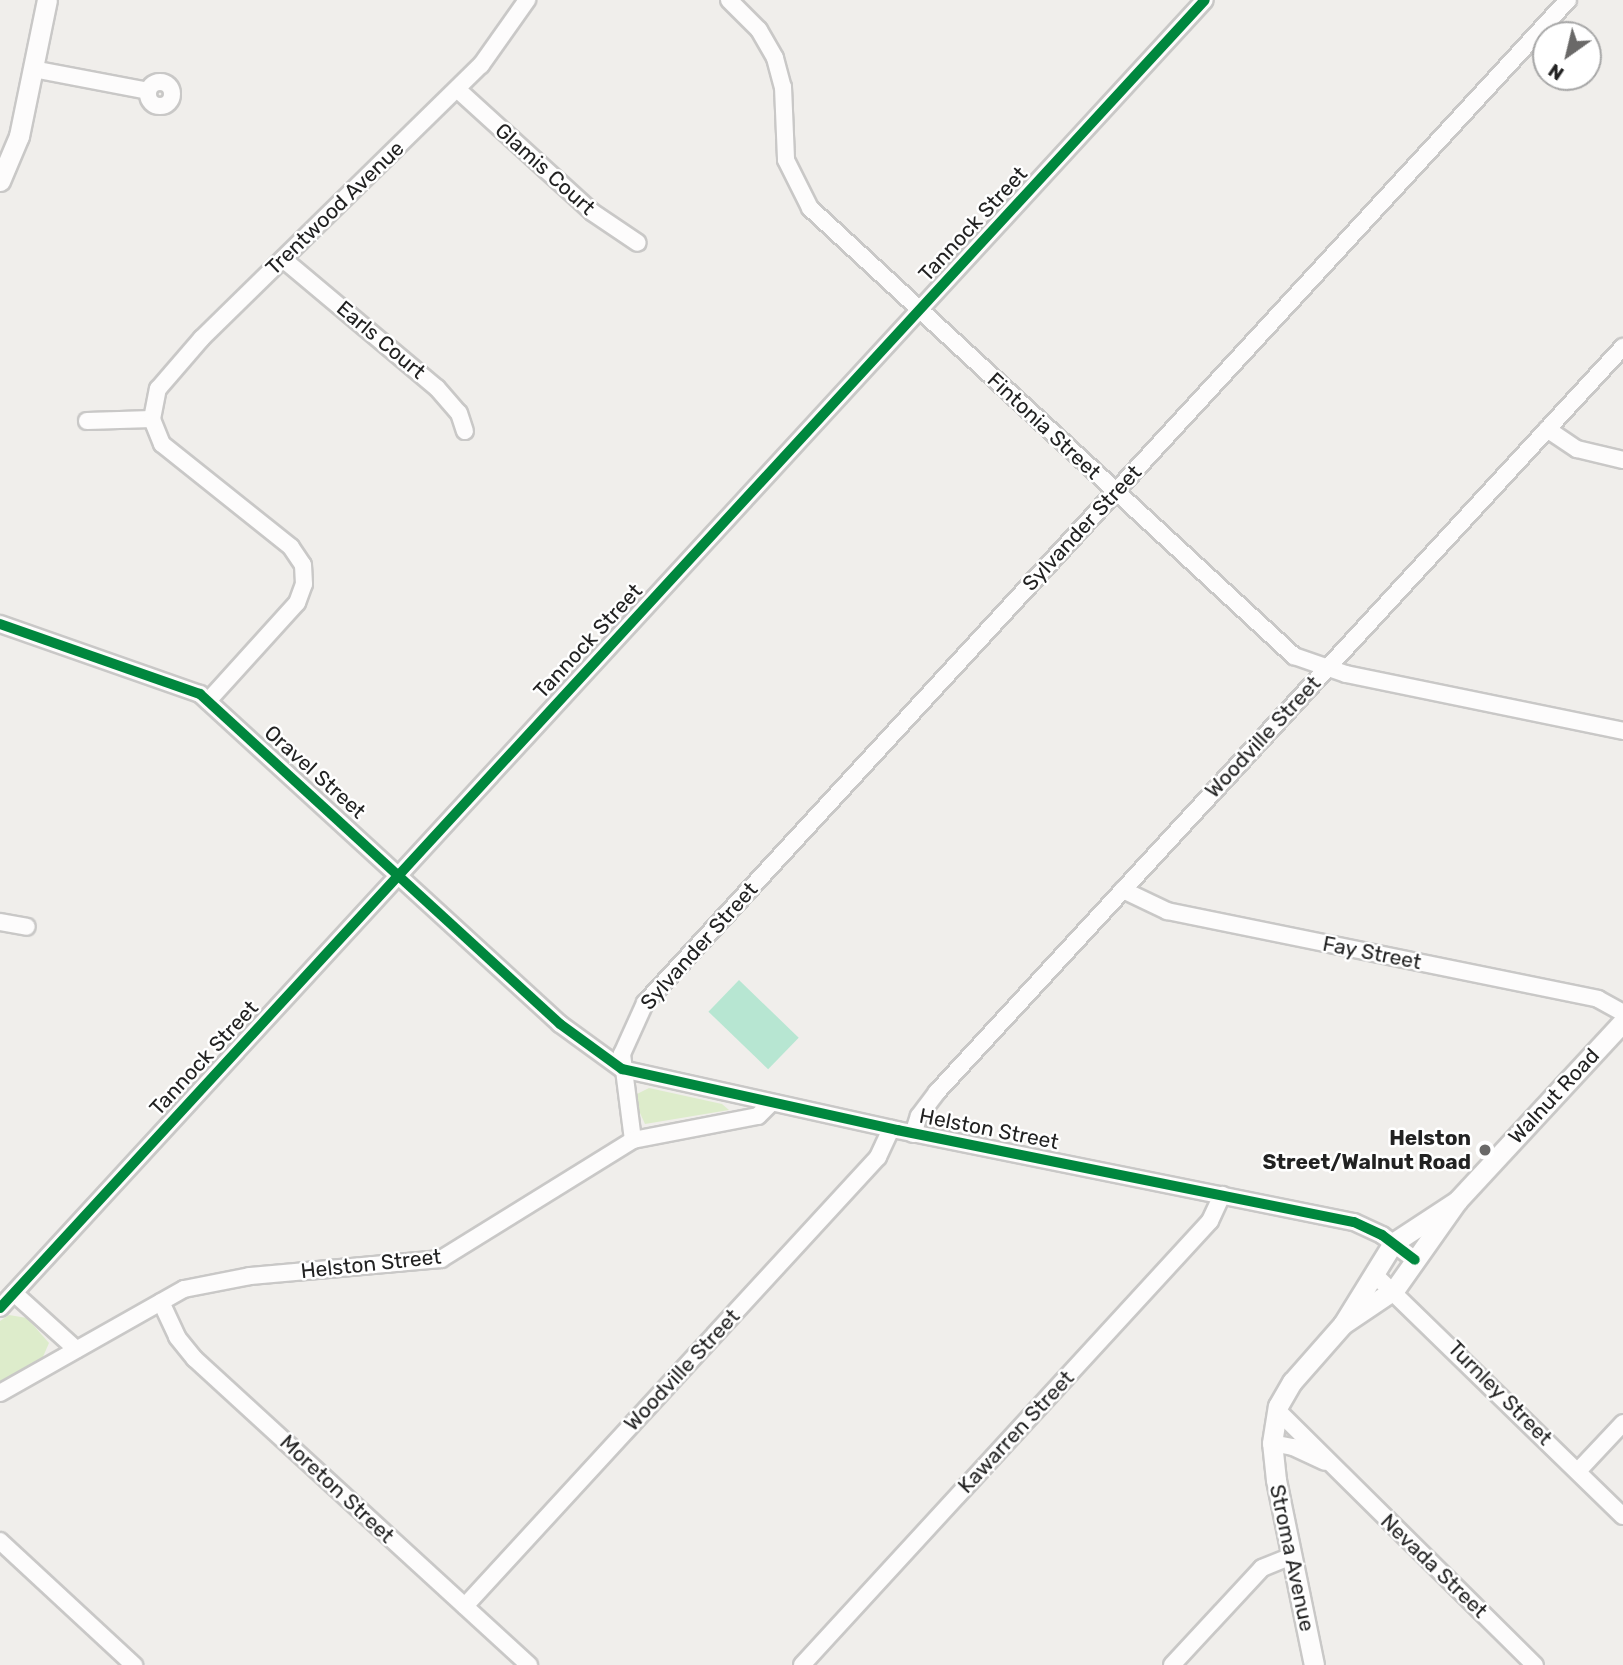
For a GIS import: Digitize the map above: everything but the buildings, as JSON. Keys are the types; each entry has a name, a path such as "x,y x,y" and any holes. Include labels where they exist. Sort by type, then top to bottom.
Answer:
{"street":[{"path":"0,181 19,136 47,0"},
{"name":"Trentwood Avenue","path":"152,419 154,398 170,370 457,89 494,50 527,0"},
{"name":"Fintonia Street","path":"729,0 759,30 775,58 783,87 783,145 799,192 821,220 1294,656 1326,670 1623,731"},
{"name":"Tannock Street","path":"0,1308 1205,0"},
{"name":"Sylvander Street","path":"633,1140 622,1069 625,1041 645,1003 1568,0"},
{"path":"33,69 148,91"},
{"name":"Glamis Court","path":"457,89 592,212 638,243"},
{"name":"Earls Court","path":"283,259 438,388 458,413 466,431"},
{"name":"Woodville Street","path":"914,1134 919,1116 932,1099 1623,346"},
{"path":"87,421 152,419 170,453 291,547 303,565 304,584 297,603 208,701"},
{"path":"1547,429 1577,449 1623,460"},
{"name":"Oravel Street","path":"0,624 177,683 208,701 559,1024"},
{"name":"Fay Street","path":"1123,890 1167,911 1598,999 1623,1013"},
{"path":"0,922 27,927"},
{"name":"Walnut Road","path":"1343,1324 1395,1289 1457,1201 1623,1022"},
{"name":"Helston Street","path":"559,1024 622,1069 770,1104 1354,1222 1393,1242 1415,1260"},
{"name":"Helston Street","path":"0,1393 161,1302 214,1280 441,1259 633,1140 758,1116 770,1104"},
{"name":"Woodville Street","path":"465,1606 878,1157 891,1129"},
{"name":"Kawarren Street","path":"802,1665 1210,1221 1222,1195"},
{"name":"Walnut Road","path":"1272,1447 1277,1410 1284,1392 1343,1324 1393,1242 1457,1201"},
{"name":"Turnley Street","path":"1374,1274 1395,1289 1623,1516"},
{"path":"14,1293 76,1349"},
{"name":"Moreton Street","path":"161,1302 177,1337 195,1359 528,1665"},
{"name":"Nevada Street","path":"1277,1410 1535,1665"},
{"path":"1578,1472 1623,1423"},
{"name":"Nevada Street","path":"1272,1447 1314,1455 1333,1467"},
{"name":"Stroma Avenue","path":"1272,1447 1314,1665"},
{"path":"0,1541 134,1665"},
{"path":"1172,1665 1262,1568 1291,1556"}],"green space":[{"path":"739,980 799,1038 768,1069 708,1012"},
{"path":"649,1088 722,1104 729,1110 645,1124 635,1102 637,1094"},
{"path":"9,1315 27,1318 49,1343 42,1359 0,1382 0,1321"}],"cycle path":[{"path":"0,1308 1205,0"},
{"path":"0,624 200,694 560,1024 622,1069 897,1130 1354,1222 1382,1235 1415,1260"}],"place":[{"name":"Helston Street/Walnut Road","path":"1485,1150"}]}
